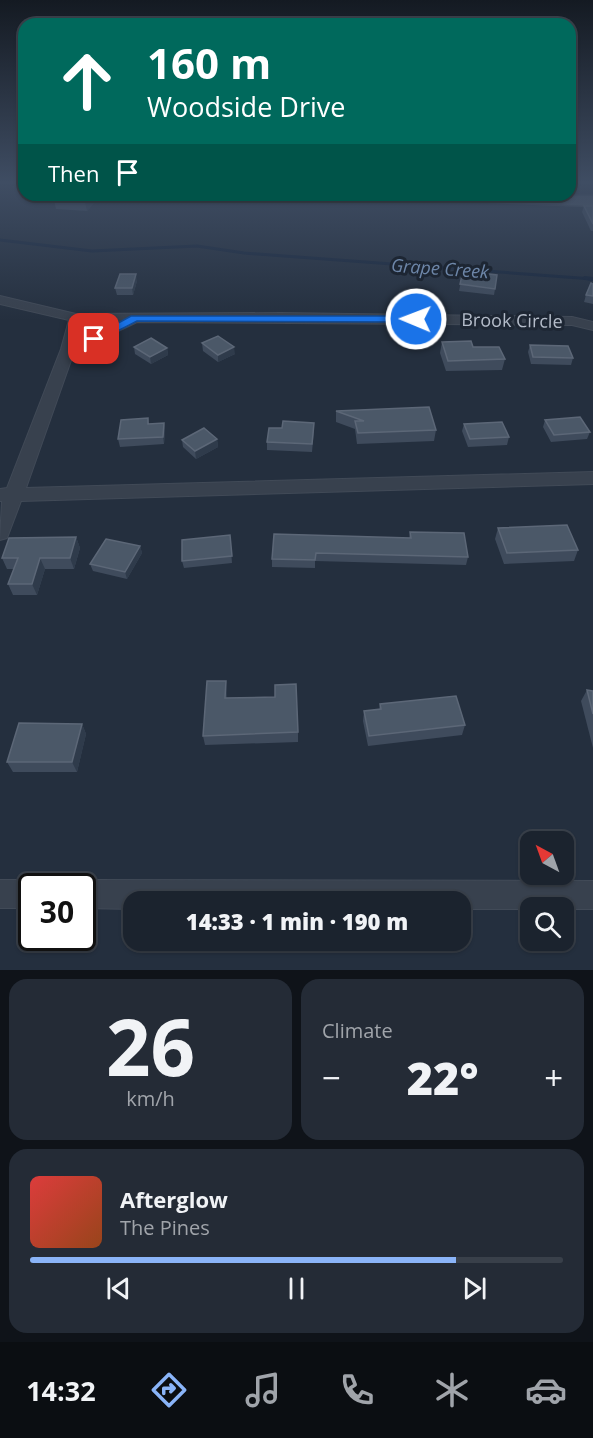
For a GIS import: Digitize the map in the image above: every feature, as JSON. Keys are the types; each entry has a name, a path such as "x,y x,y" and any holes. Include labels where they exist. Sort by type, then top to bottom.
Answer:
{"street":[{"name":"Brook Circle","path":"0,300 76,318 281,317 572,321 593,326"},
{"path":"0,533 8,495 68,349 76,318"},
{"path":"68,349 77,347 135,318"},
{"path":"8,495 593,478"},
{"path":"0,894 18,894"},
{"path":"96,894 593,895"}],"building":[{"path":"463,271 497,275 495,289 460,284"},
{"path":"120,274 136,274 132,288 115,288"},
{"path":"591,283 593,284 593,296 586,295"},
{"path":"218,336 234,347 218,355 202,343"},
{"path":"151,338 167,348 150,357 134,347"},
{"path":"471,341 473,347 499,347 505,359 448,361 442,342"},
{"path":"530,345 568,346 573,358 533,357"},
{"path":"429,407 436,430 358,433 355,421 364,421 336,411"},
{"path":"580,417 590,432 554,435 545,420"},
{"path":"148,418 148,424 164,423 163,437 118,439 121,420"},
{"path":"283,421 314,423 312,444 267,442 269,428 282,428"},
{"path":"502,422 509,437 470,439 464,424"},
{"path":"204,428 217,439 195,451 182,440"},
{"path":"567,525 578,550 507,553 498,528"},
{"path":"410,532 464,533 468,557 316,553 315,560 272,559 274,534 411,538"},
{"path":"230,535 232,556 182,561 182,540"},
{"path":"76,537 70,558 40,558 32,584 8,584 18,558 2,558 9,538"},
{"path":"106,539 140,546 125,572 90,564"},
{"path":"207,681 226,681 225,698 275,697 275,685 296,684 298,732 203,736"},
{"path":"587,690 593,691 593,714"},
{"path":"456,696 465,725 369,736 364,711 381,709 380,704"},
{"path":"19,723 82,724 72,762 7,762"}],"waterway":[{"name":"Grape Creek","path":"0,240 92,251 197,246 244,253 593,279 585,278"}],"route":[{"path":"94,339 135,318 416,319"}]}
